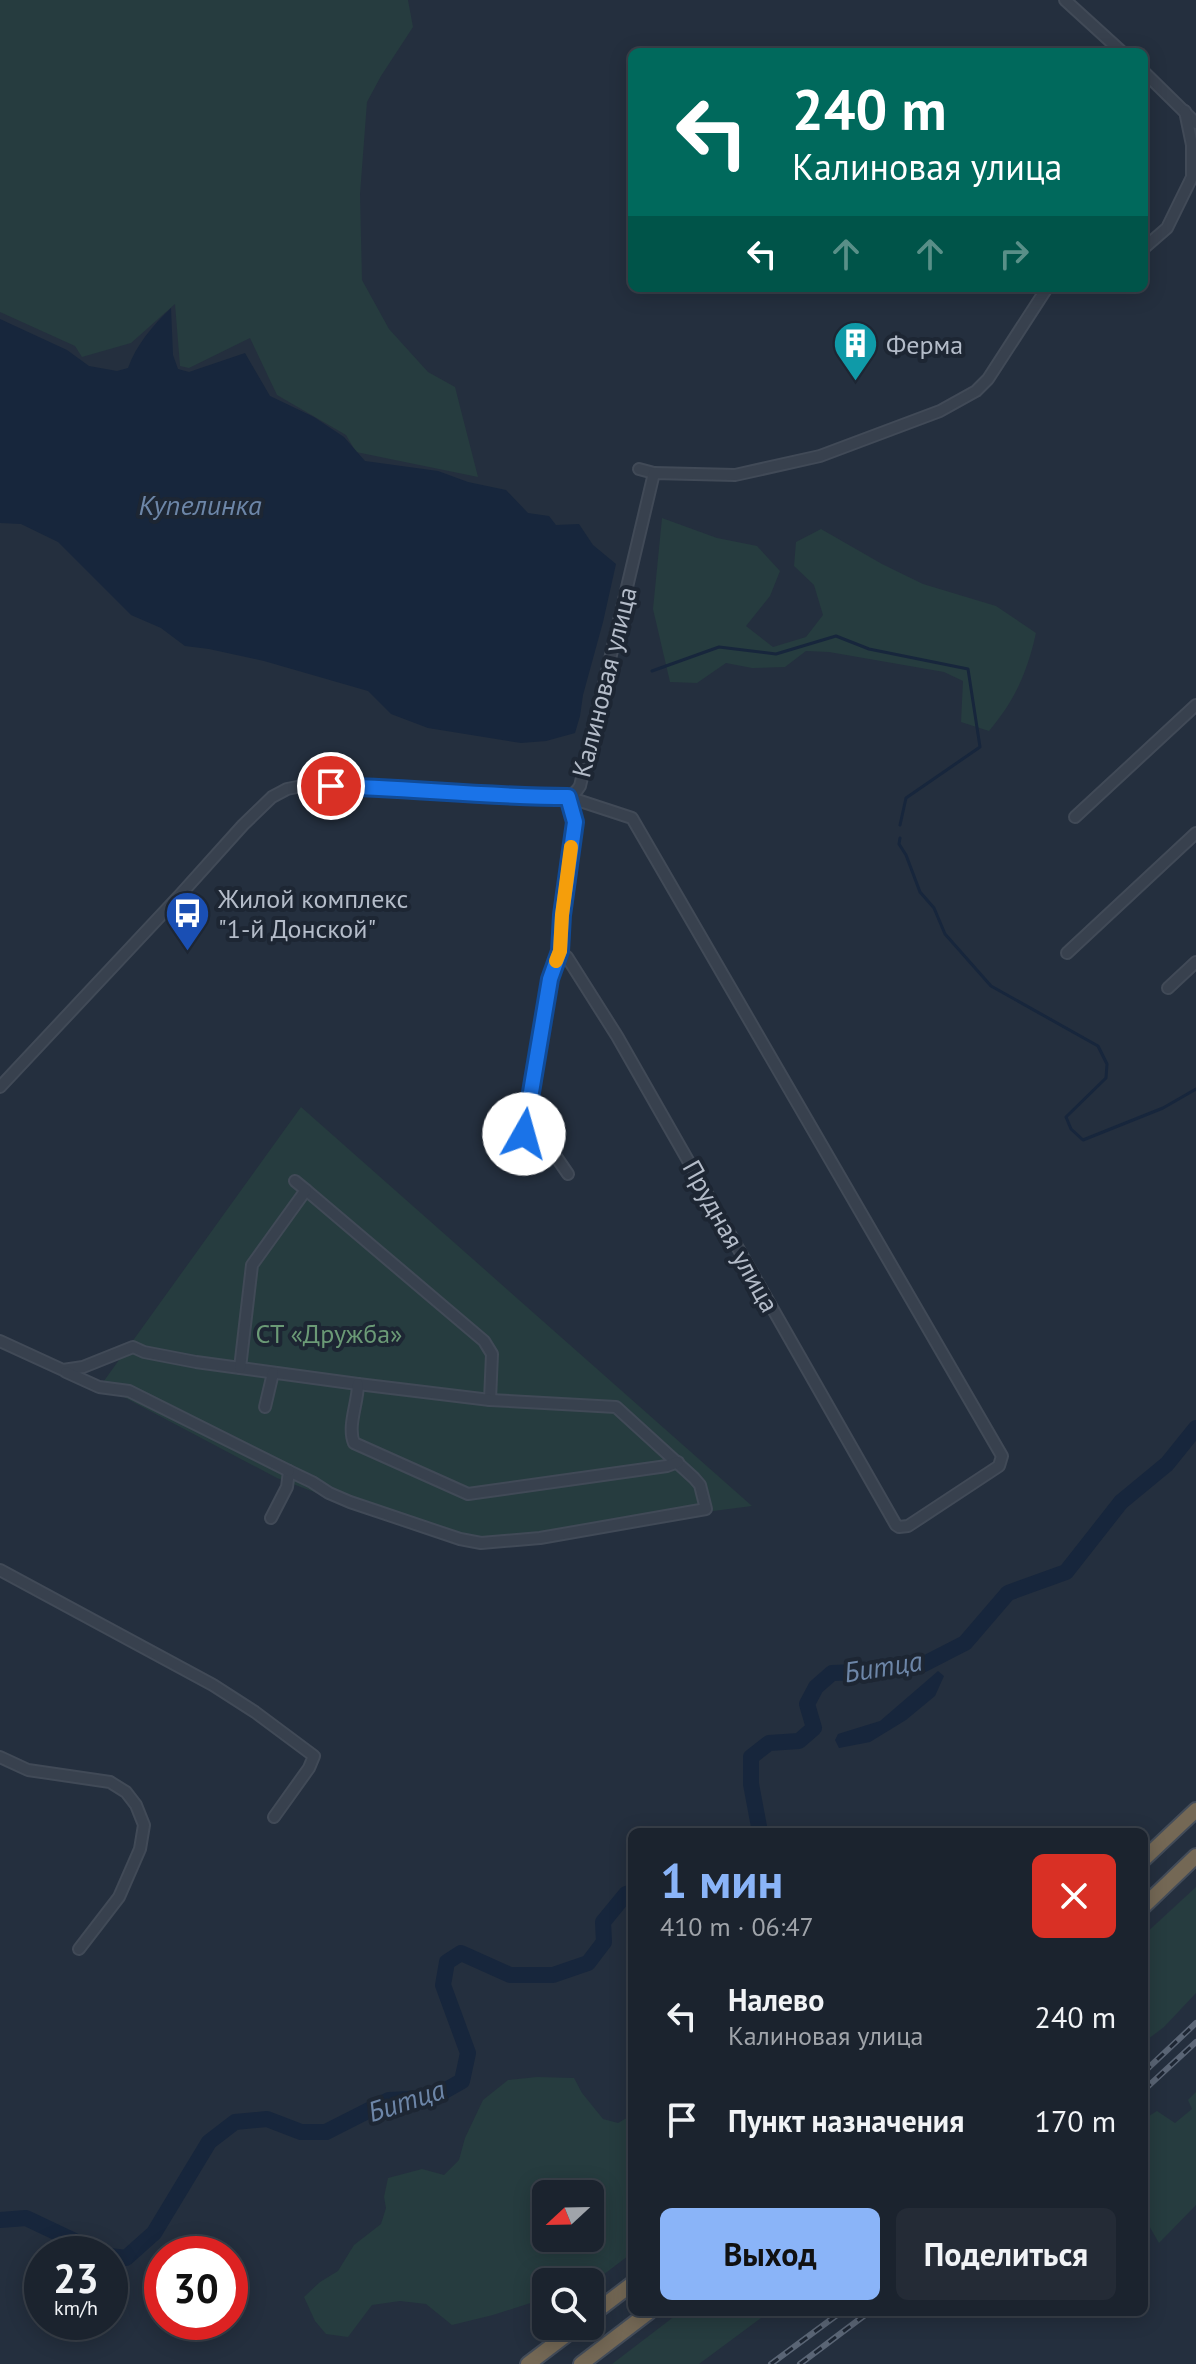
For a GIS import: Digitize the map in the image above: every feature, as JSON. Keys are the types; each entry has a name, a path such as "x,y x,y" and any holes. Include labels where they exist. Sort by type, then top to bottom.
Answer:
{"highway":[{"path":"1148,1855 1196,1810"},
{"path":"1148,1902 1196,1856"},
{"path":"604,2305 628,2287"},
{"path":"581,2364 644,2316"},
{"path":"528,2364 560,2340"}],"street":[{"path":"1065,0 1118,48"},
{"path":"1148,76 1196,123"},
{"path":"1148,245 1167,228 1192,177 1192,145 1185,111"},
{"path":"639,469 654,473 735,475 820,456 940,411 976,391 988,379 1044,292"},
{"name":"Калиновая улица","path":"0,1087 243,825 272,797 287,789 307,785 568,797 577,792 654,473"},
{"path":"1075,817 1196,705"},
{"path":"568,797 575,822 560,951 550,979 524,1134 557,1158 568,1174"},
{"name":"Прудная улица","path":"560,951 567,957 617,1036 896,1525 908,1526 999,1466 1002,1456 632,818 568,797"},
{"path":"1067,953 1196,833"},
{"path":"1168,988 1196,962"},
{"path":"295,1181 484,1341 492,1354 490,1400"},
{"path":"240,1368 252,1265 306,1190"},
{"path":"0,1341 99,1387 129,1391 329,1493 460,1539 495,1543 706,1509 700,1485 616,1407 490,1400 358,1384 196,1362 133,1347 83,1367 63,1370"},
{"path":"265,1407 273,1373"},
{"path":"358,1384 351,1437 354,1443 468,1494 678,1462"},
{"path":"271,1518 287,1487 289,1471"},
{"path":"0,1570 213,1685 314,1756 274,1817"},
{"path":"0,1757 28,1770 110,1782 126,1792 136,1805 144,1825 140,1849 119,1897 79,1949"}],"green space":[{"path":"0,0 408,0 413,27 367,102 360,194 362,280 389,329 428,372 455,387 478,477 356,452 346,435 277,395 250,338 189,368 180,366 175,304 131,343 82,357 75,346 0,312"},
{"path":"662,518 717,538 757,546 780,571 770,596 746,626 773,647 806,637 823,615 814,585 794,566 796,542 821,529 923,584 996,606 1036,633 1019,685 989,731 961,722 963,681 944,672 829,652 806,651 785,667 752,668 726,663 697,683 670,682 653,609"},
{"name":"СТ «Дружба»","path":"301,1107 752,1506 482,1541 359,1509 277,1478 101,1385"},
{"path":"1196,1887 1196,1993 1164,2027 1148,2039 1148,1931"},
{"path":"574,2078 603,2119 618,2123 628,2117 628,2256 604,2274 604,2268 532,2268 532,2302 493,2315 452,2325 426,2304 400,2301 372,2305 348,2337 326,2334 315,2321 304,2297 338,2271 354,2245 381,2224 386,2208 384,2197 388,2178 422,2169 444,2175 459,2160 465,2138 483,2100 508,2080"},
{"path":"1196,2092 1196,2205 1159,2243 1148,2224 1148,2117 1157,2111 1175,2123 1192,2109 1188,2100"},
{"path":"675,2316 764,2316 699,2364 612,2364"}],"water":[{"name":"Купелинка","path":"171,308 173,355 178,369 189,372 245,353 270,396 314,417 344,437 365,461 438,471 468,482 506,490 528,513 549,516 556,525 579,524 593,545 616,564 575,733 546,741 521,743 428,728 391,714 368,691 264,661 185,646 161,628 131,615 58,542 21,524 0,523 0,319 67,350 89,366 117,371 128,368 146,336"},
{"path":"938,1671 944,1676 935,1696 906,1720 870,1742 839,1748 835,1740 838,1734 880,1721"}],"waterway":[{"name":"Купелинка","path":"652,671 719,647 776,654 836,636 869,649 968,669 980,747 906,798 900,825"},
{"name":"Купелинка","path":"900,838 899,844 920,892 934,908 945,934 991,986 1098,1046 1107,1064 1106,1078 1066,1117 1071,1129 1083,1140 1163,1108 1196,1089"},
{"name":"Битца","path":"759,1828 751,1784 751,1757 769,1743 799,1741 814,1728 807,1704 816,1687 832,1673 883,1671 924,1664 965,1643 1008,1593 1066,1572 1121,1502 1167,1464 1196,1428"},
{"name":"Битца","path":"128,2256 154,2233 209,2142 235,2122 267,2119 301,2132 326,2132 389,2100 432,2098 462,2081 468,2053 443,1985 447,1962 461,1953 510,1975 553,1975 588,1963 604,1942 603,1922 628,1893"},
{"name":"Битца","path":"0,2220 26,2218 64,2236"}],"railway":[{"path":"1148,2068 1196,2023"},
{"path":"1148,2086 1196,2042"},
{"path":"771,2364 836,2316"},
{"path":"800,2364 864,2316"}],"slow traffic":[{"path":"556,961 560,951 571,847"}],"place":[{"name":"Ферма","path":"855,383"},
{"name":"Жилой комплекс \"1-й Донской\"","path":"187,952"}],"route":[{"path":"331,786 568,797 575,822 560,951 550,979 524,1134"}]}
